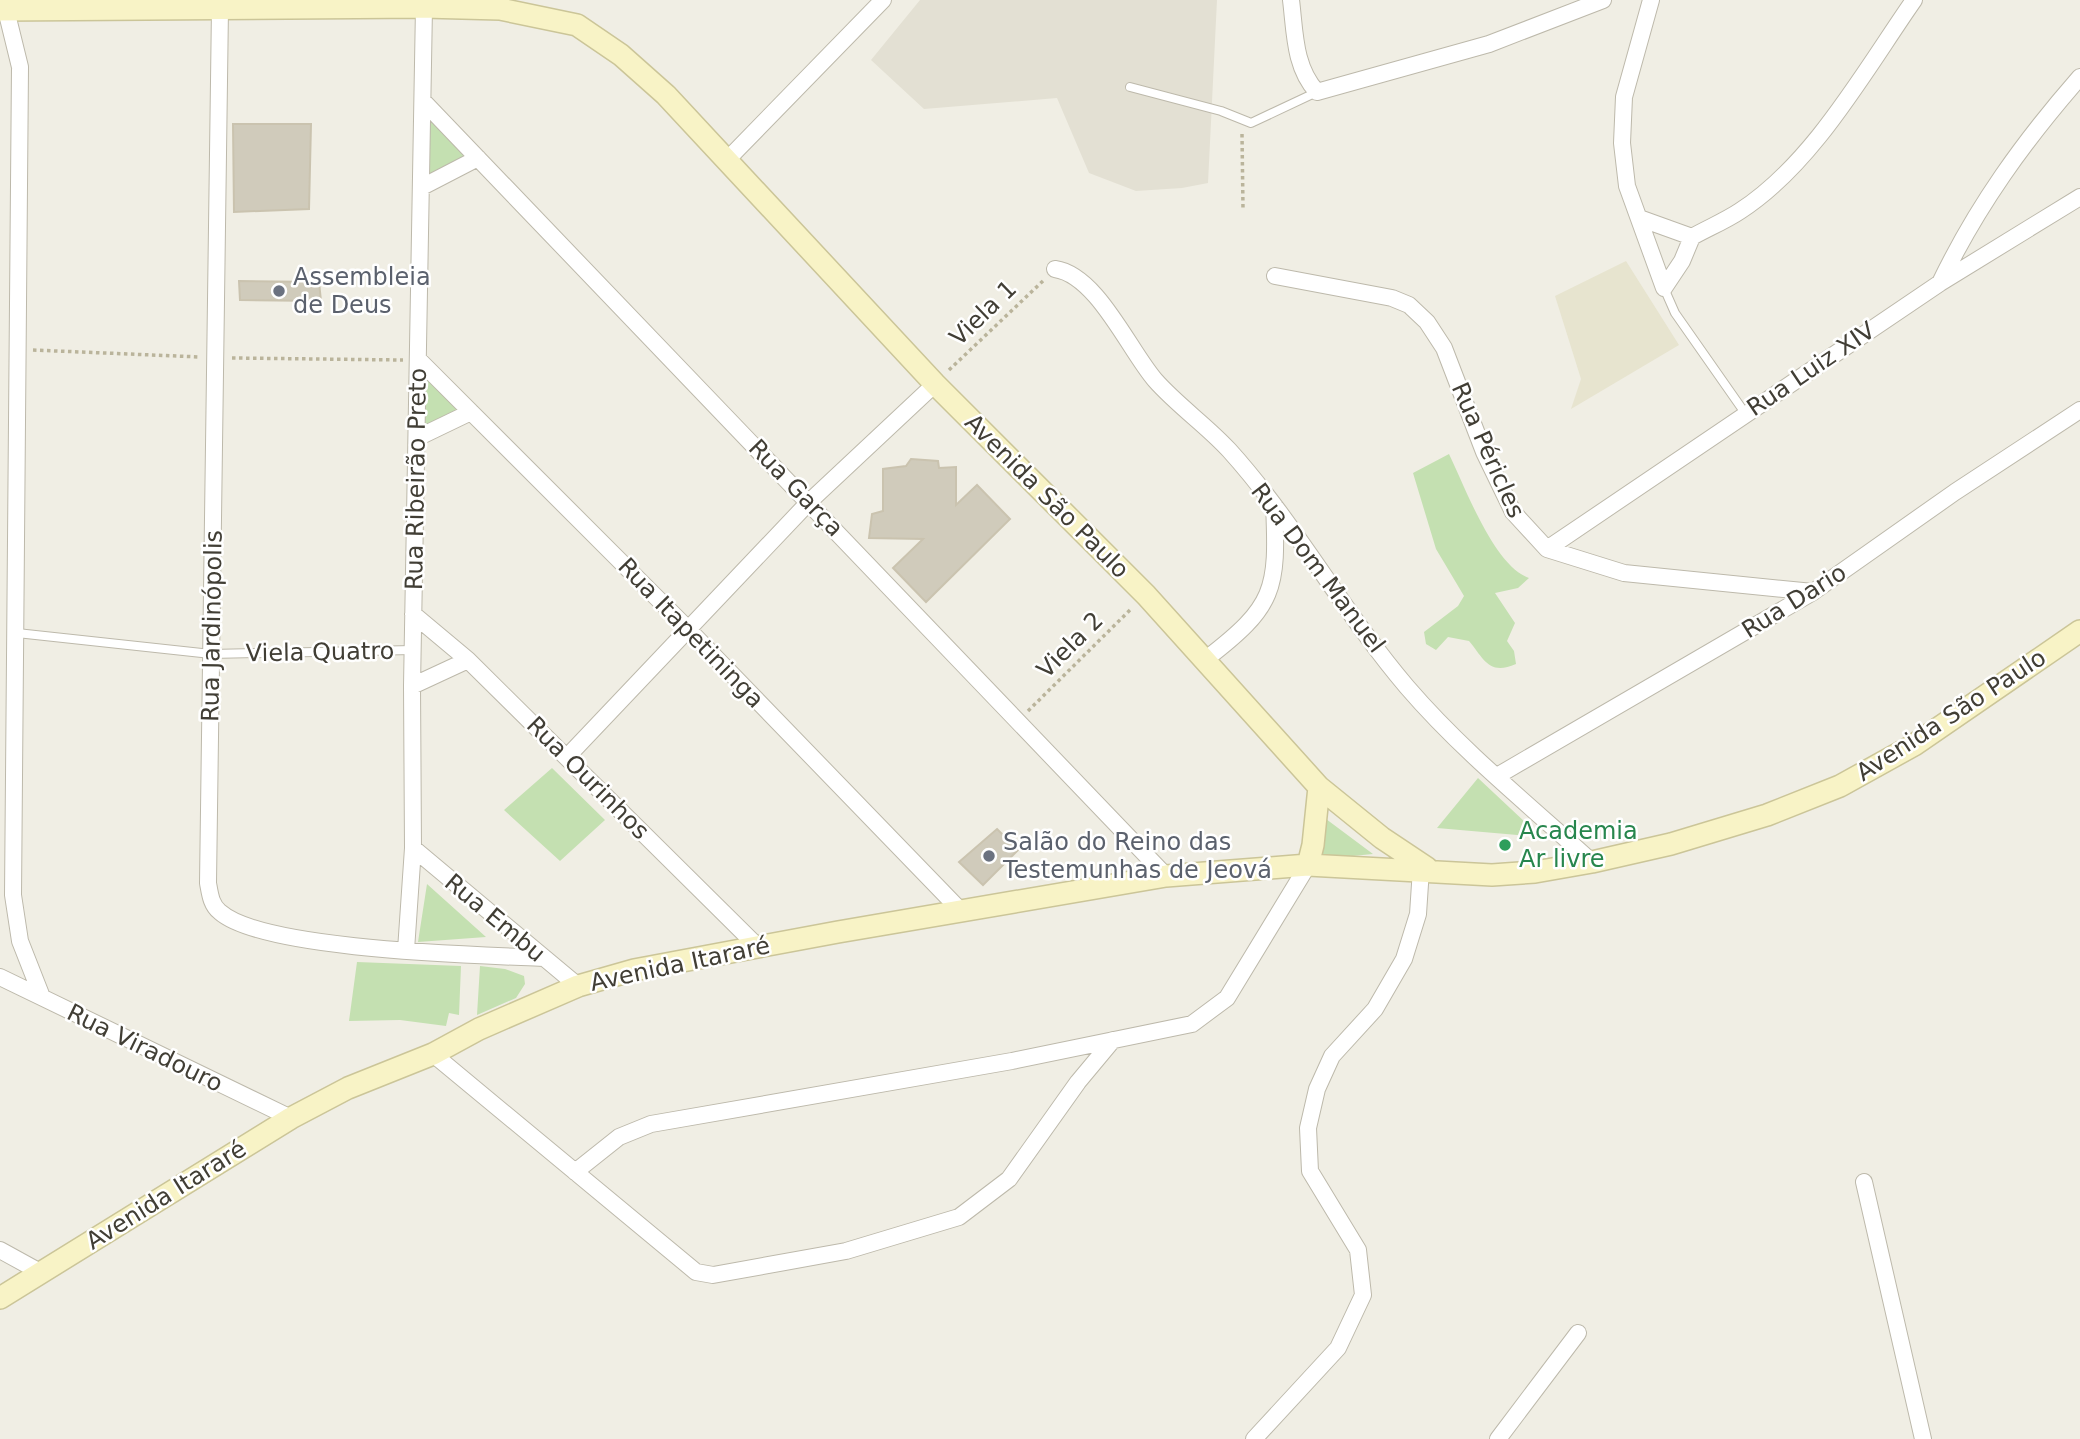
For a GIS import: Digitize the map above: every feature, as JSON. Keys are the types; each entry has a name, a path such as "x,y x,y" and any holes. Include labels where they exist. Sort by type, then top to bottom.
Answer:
{"main road":[{"name":"Avenida São Paulo","path":"4,6 500,9 578,25 621,55 666,95 935,384 1146,595 1319,787 1425,869 1492,875 1535,872 1671,844 1755,819 1840,786 1914,746 2080,631"},
{"path":"1308,865 1313,845 1319,787"},
{"name":"Avenida Itararé","path":"0,1298 291,1118 348,1088 433,1054 479,1029 578,986 634,970 960,910 1166,876 1308,865 1425,869"}],"street":[{"path":"726,161 883,0"},
{"path":"1291,0 1299,64 1304,79 1319,91 1489,44 1603,0"},
{"path":"1651,0 1624,97 1622,143 1627,186 1642,219 1664,288"},
{"path":"1664,288 1692,237 1741,211 1777,181 1821,132 1914,0"},
{"path":"4,6 20,67 8,596 17,633 11,828 13,895 20,941 42,997"},
{"name":"Rua Ribeirão Preto","path":"406,950 413,848 412,685 424,7"},
{"name":"Rua Jardinópolis","path":"220,8 208,883 211,900 218,911 257,930 406,950 543,958"},
{"path":"1940,283 1967,228 2005,169 2080,77"},
{"name":"Rua Garça","path":"424,102 1166,876"},
{"path":"422,187 478,158"},
{"name":"Rua Luiz XIV","path":"1546,549 1940,283 2080,197"},
{"path":"1642,219 1692,237"},
{"name":"Rua Dom Manuel","path":"1055,269 1076,277 1096,297 1154,378 1228,448 1274,505 1406,685 1497,776 1592,862"},
{"name":"Rua Péricles","path":"1275,276 1392,298 1409,305 1427,322 1444,348 1484,452 1513,512 1546,549"},
{"name":"Rua Itapetininga","path":"419,360 687,628 960,910"},
{"path":"567,757 809,502 935,384"},
{"name":"Rua Dario","path":"1497,776 1813,592 1955,492 2080,410"},
{"path":"417,438 471,412"},
{"path":"1206,659 1256,617 1267,596 1277,565 1274,505"},
{"path":"1546,549 1624,573 1813,592"},
{"name":"Rua Ourinhos","path":"413,614 468,660 758,947"},
{"path":"412,685 468,660"},
{"name":"Rua Embu","path":"413,848 578,986"},
{"path":"576,1172 619,1137 652,1124 1012,1061 1192,1024 1227,999 1308,865"},
{"path":"1277,1439 1259,1434 1338,1348 1363,1296 1358,1250 1310,1171 1308,1128 1317,1089 1332,1056 1375,1009 1404,959 1418,914 1425,869"},
{"name":"Rua Viradouro","path":"0,977 291,1118"},
{"path":"433,1054 696,1272 713,1275 846,1251 959,1217 1009,1179 1078,1082 1113,1040"},
{"path":"1864,1182 1923,1439"},
{"path":"0,1250 40,1272"},
{"path":"1498,1439 1578,1333"}],"lane":[{"path":"1130,87 1221,111 1251,123 1319,91"},
{"path":"1664,288 1675,313 1745,413"},
{"name":"Viela Quatro","path":"17,633 211,654 413,650"}],"path":[{"path":"1242,121 1243,209"},
{"name":"Viela 1","path":"935,384 1055,269"},
{"name":"Viela 2","path":"1019,720 1146,595"}],"shaded area":[{"path":"920,0 1217,0 1208,183 1136,191 1089,173 1057,98 924,109 871,60"},
{"path":"1626,261 1679,345 1571,409 1581,379 1555,296"}],"green space":[{"path":"430,116 474,158 425,182"},
{"path":"423,370 467,411 420,432"},
{"path":"1449,454 1472,505 1493,542 1516,571 1529,578 1518,588 1495,593 1515,623 1507,641 1514,651 1516,664 1507,667 1499,668 1488,664 1469,641 1448,637 1436,650 1426,644 1424,632 1458,606 1464,596 1436,549 1413,473"},
{"path":"552,768 605,820 560,861 504,810"},
{"path":"1478,778 1541,837 1437,828"},
{"path":"1322,816 1373,854 1321,859"},
{"path":"427,884 486,937 418,942"},
{"path":"357,962 461,966 459,1015 449,1013 446,1026 400,1020 349,1021"},
{"path":"480,966 505,969 524,976 525,984 516,998 477,1015"}],"building":[{"path":"233,124 311,124 309,209 234,212"},
{"name":"Assembleia de Deus","path":"239,281 319,282 321,301 240,300"},
{"path":"911,459 938,461 939,468 956,467 956,505 977,485 1010,519 926,602 893,568 923,539 869,538 872,514 883,511 883,469 906,466"},
{"name":"Salão do Reino das Testemunhas de Jeová","path":"997,829 1018,850 983,885 959,862"}],"place":[{"name":"Assembleia de Deus","path":"279,291"},
{"name":"Academia Ar livre","path":"1505,845"},
{"name":"Salão do Reino das Testemunhas de Jeová","path":"989,856"}]}
